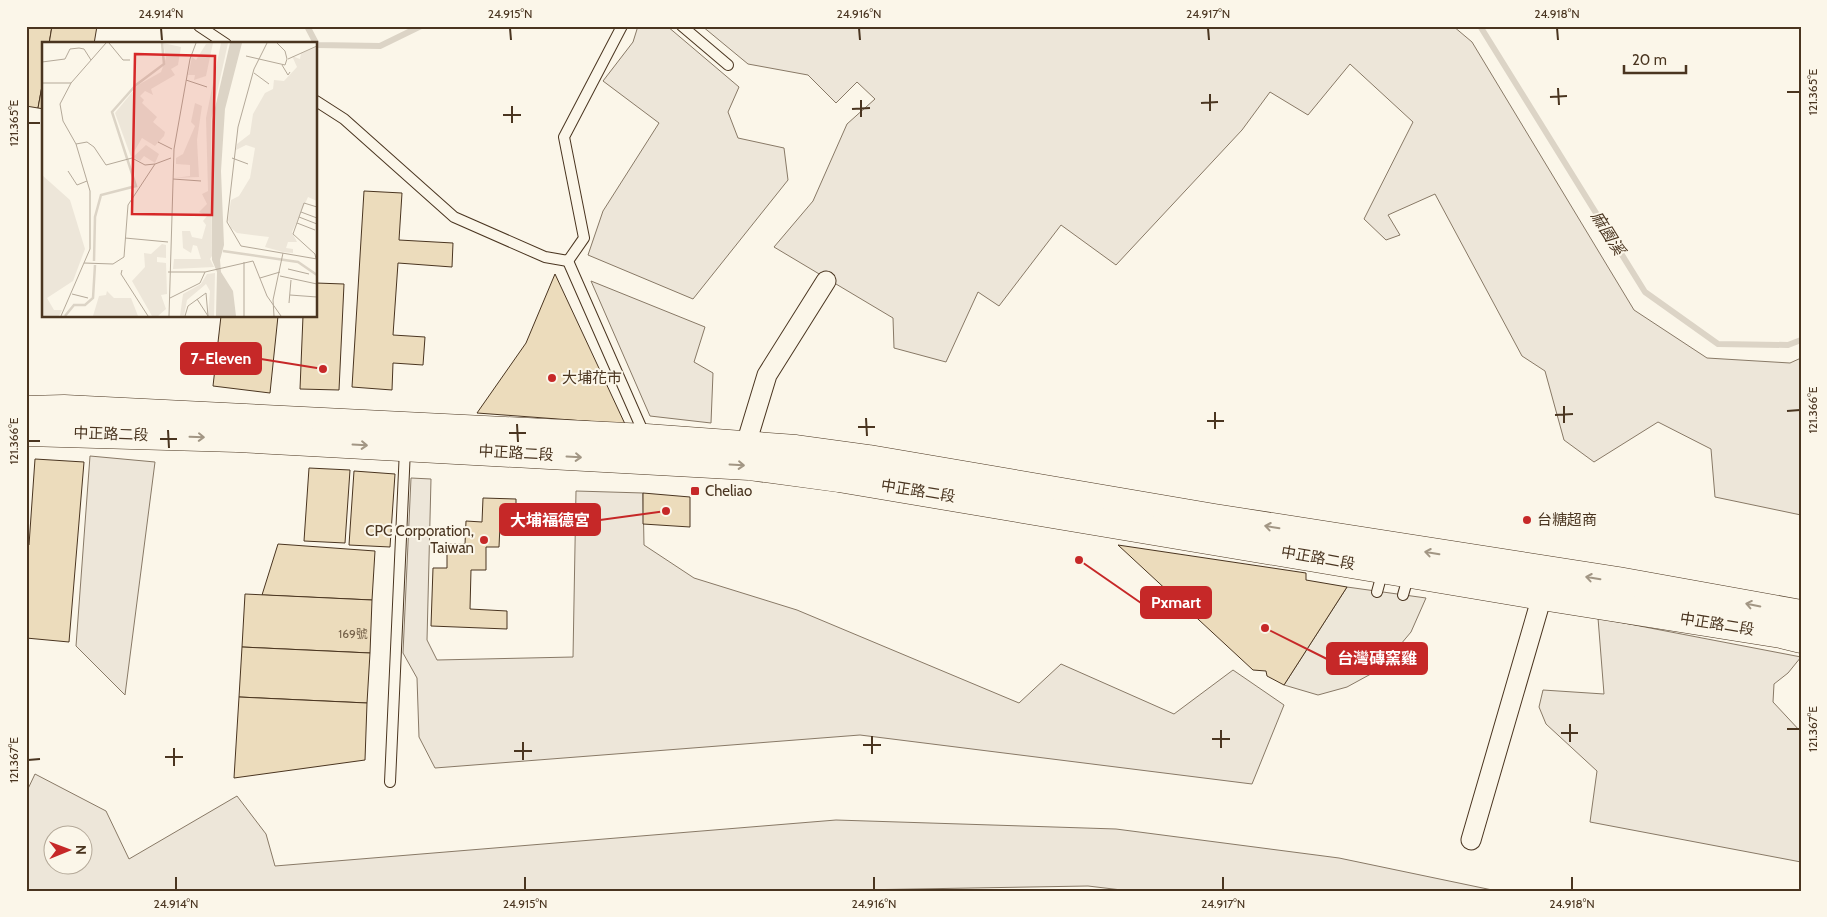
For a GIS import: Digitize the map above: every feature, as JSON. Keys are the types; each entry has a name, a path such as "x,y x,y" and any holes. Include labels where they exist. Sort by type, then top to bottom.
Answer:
{"main road":[{"name":"中正路二段","path":"26,410 64,409 646,438 746,444 869,458 1214,518 1618,581 1801,614"},
{"name":"中正路二段","path":"26,432 237,438 749,466 839,478 1393,582 1542,596 1781,634 1801,639"}],"street":[{"path":"746,444 767,375 826,281"},
{"path":"1471,840 1542,596"}],"lane":[{"path":"199,26 223,42"},
{"path":"568,261 584,238 564,137 622,26"},
{"path":"682,26 728,65"},
{"path":"318,102 344,119 454,217 546,257 568,261"},
{"path":"568,261 646,438"},
{"path":"390,782 405,448"}],"shaded area":[{"path":"638,26 667,26 739,87 728,112 738,138 784,148 788,180 693,299 588,255 603,211 659,123 603,81 633,42"},
{"path":"702,26 1453,26 1472,42 1634,310 1707,358 1790,363 1801,358 1801,515 1715,497 1711,449 1658,422 1594,462 1564,440 1545,371 1522,356 1435,194 1388,215 1400,235 1386,240 1364,219 1413,122 1350,64 1308,115 1270,92 1242,130 1116,265 1061,225 999,306 978,292 946,362 894,348 893,318 774,247 813,201 847,124 875,99 857,82 836,103 808,75 748,64"},
{"path":"591,281 705,327 694,362 713,373 711,423 650,416"},
{"path":"90,456 155,462 125,695 76,646"},
{"path":"411,478 431,479 427,640 437,660 573,657 576,491 643,493 644,545 694,578 797,610 1019,703 1061,664 1174,714 1233,670 1284,705 1252,784 860,735 435,768 419,737 417,678 403,653"},
{"path":"1347,587 1426,598 1411,632 1380,669 1347,687 1318,695 1284,685"},
{"path":"1598,618 1801,657 1788,673 1774,684 1773,702 1801,732 1801,862 1590,822 1597,771 1546,724 1539,707 1543,690 1604,694"},
{"path":"35,774 106,811 129,859 237,796 266,834 275,866 836,820 1116,829 1339,858 1497,891 1130,891 1088,886 798,891 26,891 26,793"}],"building":[{"path":"26,26 52,26 49,42 42,42 42,86 38,108 26,106"},
{"path":"52,26 97,26 94,42 49,42"},
{"path":"42,86 42,109 38,108"},
{"path":"364,191 402,193 399,240 453,243 452,267 398,263 393,335 425,337 423,365 393,363 392,390 352,387"},
{"name":"大埔花市","path":"555,274 625,424 477,413 526,343"},
{"path":"318,283 344,284 339,390 300,389 303,318 318,318"},
{"path":"221,318 278,318 270,393 213,386"},
{"path":"35,459 84,462 69,642 26,638 26,545 29,545"},
{"path":"309,468 350,470 345,543 304,541"},
{"path":"354,471 395,474 390,547 349,545"},
{"path":"643,493 690,497 690,527 643,524"},
{"path":"483,498 516,499 516,525 500,525 499,547 486,547 486,570 471,570 470,609 507,611 507,629 431,626 433,568 447,568 447,544 465,544 466,521 482,522"},
{"path":"278,544 375,551 372,600 262,595"},
{"path":"1118,545 1306,573 1306,580 1347,587 1284,685 1267,676 1266,671 1253,670"},
{"path":"245,594 372,600 370,653 242,647"},
{"path":"242,647 370,653 367,703 239,697"},
{"path":"239,697 367,703 365,760 234,778"}],"waterway":[{"name":"麻園溪","path":"307,26 315,42"},
{"name":"麻園溪","path":"318,45 380,46 421,26"},
{"name":"麻園溪","path":"1480,26 1645,292 1718,344 1788,345 1801,340"}],"place":[{"name":"7-Eleven","path":"323,369"},
{"name":"大埔花市","path":"552,378"},
{"name":"Cheliao","path":"695,491"},
{"name":"大埔福德宮","path":"666,511"},
{"name":"台糖超商","path":"1527,520"},
{"name":"CPC Corporation, Taiwan","path":"484,540"},
{"name":"Pxmart","path":"1079,560"},
{"name":"台灣磚窯雞","path":"1265,628"}]}
